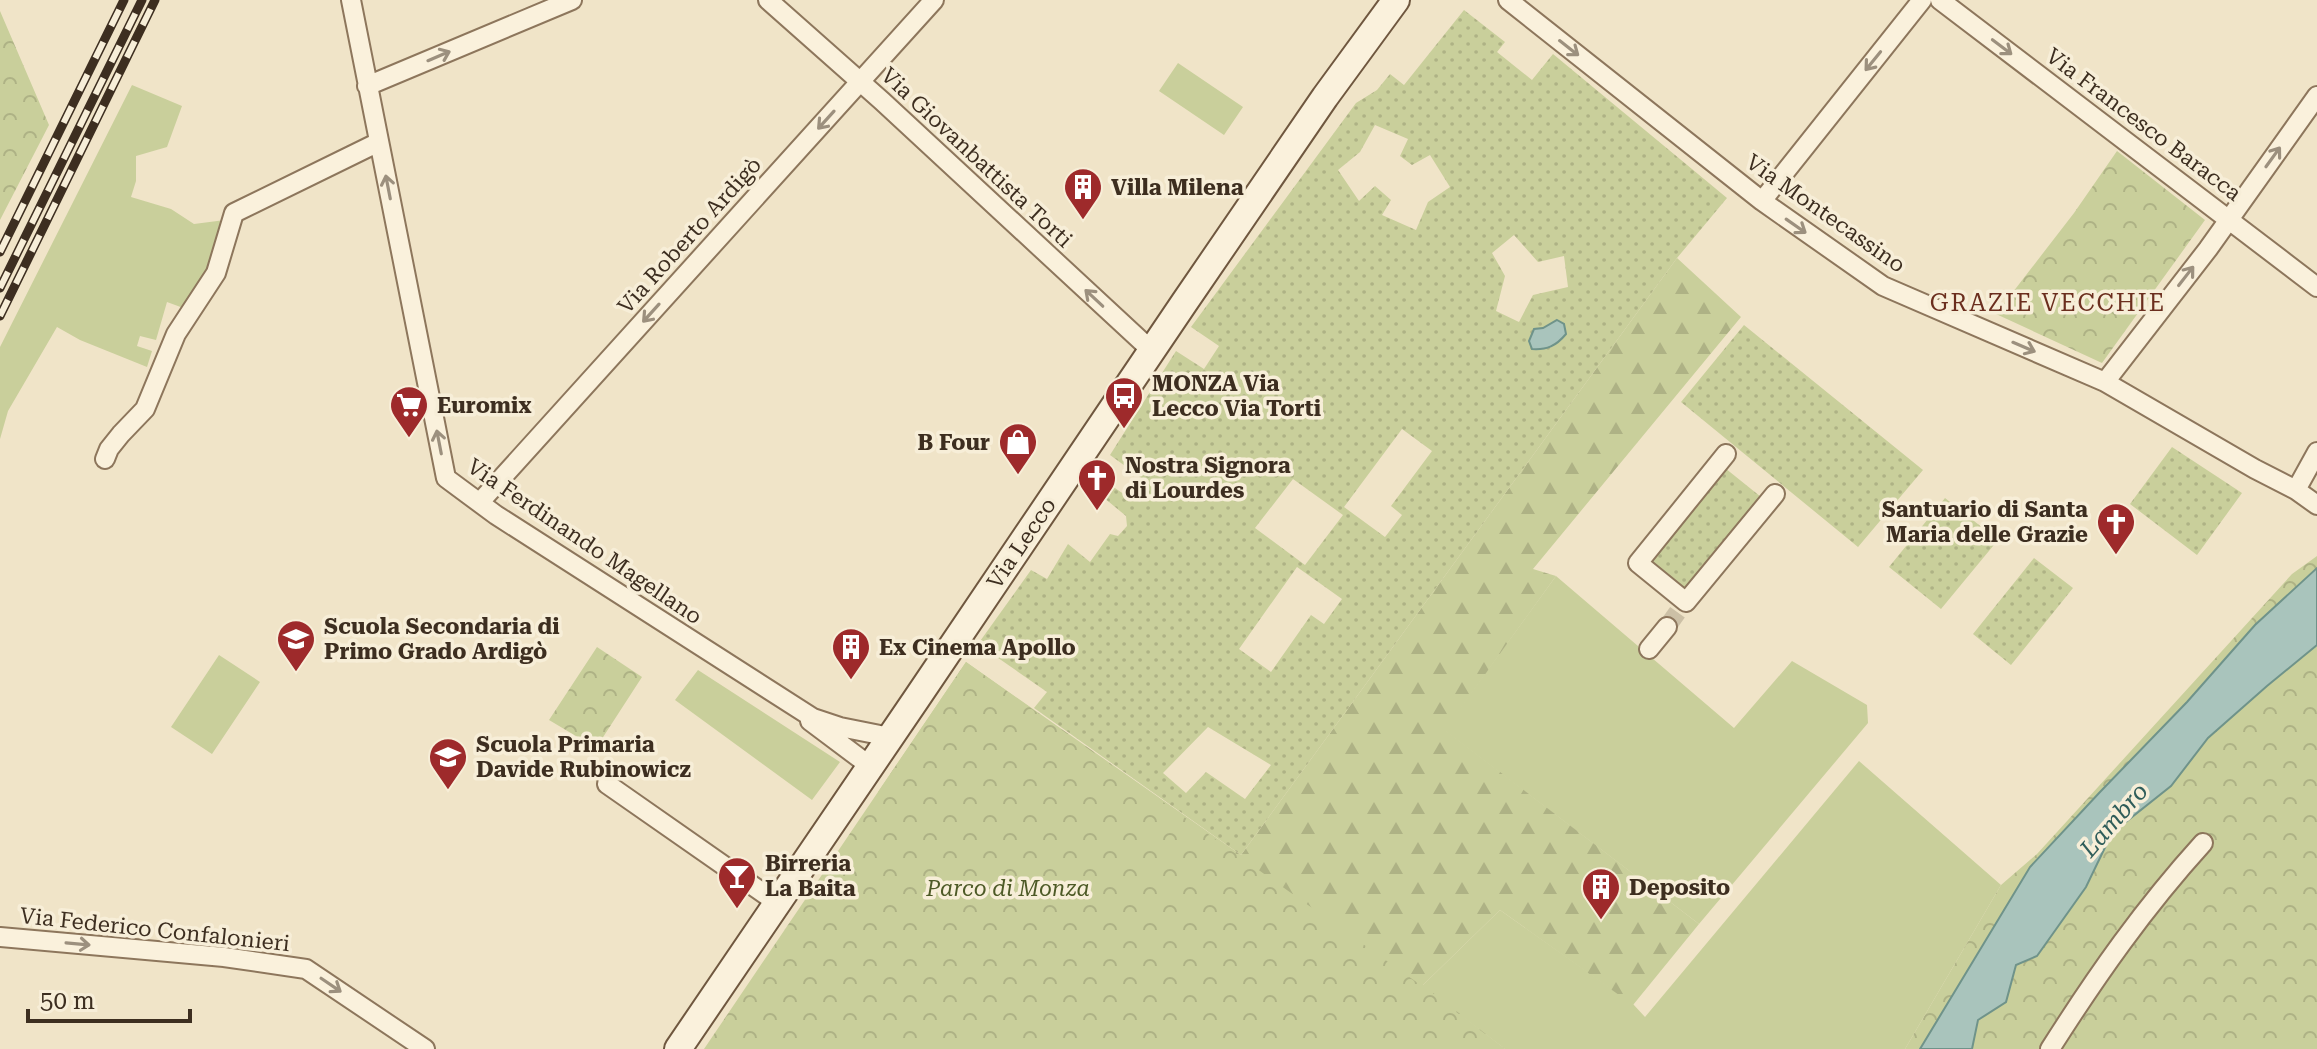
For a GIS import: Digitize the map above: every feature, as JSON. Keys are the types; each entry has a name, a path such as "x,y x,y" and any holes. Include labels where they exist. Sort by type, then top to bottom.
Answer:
{"main road":[{"name":"Via Lecco","path":"678,1049 1325,97 1396,0"}],"street":[{"name":"Via Ferdinando Magellano","path":"351,0 446,478 496,515 813,718 890,737"},
{"path":"367,86 572,0"},
{"name":"Via Giovanbattista Torti","path":"768,0 1152,351"},
{"name":"Via Roberto Ardigò","path":"480,502 934,0"},
{"name":"Via Montecassino","path":"1508,0 1762,201 1883,286 2105,382 2316,503"},
{"path":"1762,201 1922,0"},
{"name":"Via Francesco Baracca","path":"1940,0 2317,287"},
{"path":"2105,382 2317,96"},
{"path":"105,459 121,434 145,409 176,334 216,273 234,213 379,142"},
{"path":"2296,490 2317,452"},
{"path":"1726,454 1638,563 1684,604 1775,494"},
{"path":"1649,649 1667,627"},
{"name":"Via Ferdinando Magellano","path":"783,699 870,766"},
{"path":"607,784 776,902"},
{"path":"2050,1049 2107,962 2163,888 2203,843"},
{"name":"Via Federico Confalonieri","path":"0,937 224,957 306,969 425,1049"}],"green space":[{"path":"1464,10 1505,42 1497,52 1532,80 1553,54 1727,198 1677,258 1241,855 1034,708 1047,692 978,644 1031,570 1047,579 1068,544 1090,562 1110,534 1118,536 1127,526 1126,516 1103,497 1112,486 1131,499 1143,479 1110,455 1176,351 1204,369 1219,346 1191,327 1356,103 1377,90 1390,74 1404,85","holes":["1375,125 1408,139 1400,156 1412,165 1430,155 1450,187 1428,202 1416,230 1382,215 1391,200 1375,186 1359,201 1338,170 1360,152","1514,235 1538,262 1564,256 1568,287 1533,295 1519,322 1496,311 1505,276 1492,253","1402,429 1432,451 1391,506 1402,515 1385,537 1344,507","1293,479 1343,515 1305,565 1255,528","1297,567 1342,599 1324,624 1311,615 1271,672 1239,649","1208,727 1271,765 1245,799 1206,772 1186,793 1163,773"]},
{"path":"0,11 49,125 0,220"},
{"path":"1178,63 1243,107 1224,135 1159,91"},
{"path":"132,85 182,106 167,147 136,156 136,181 131,197 171,209 194,224 225,220 208,269 186,309 167,302 156,340 140,336 137,346 152,351 147,367 80,340 57,327 8,411 0,439 0,347"},
{"path":"2117,151 2205,220 2102,363 1996,314 2074,213"},
{"path":"1677,258 1741,317 1533,569 1556,576 1445,730 1699,924 1633,1005 1500,910 1423,985 1505,1049 878,792 966,662 1241,855"},
{"path":"1744,325 1923,470 1858,547 1681,402"},
{"path":"2172,447 2242,493 2197,555 2130,504"},
{"path":"1715,460 1771,505 1687,610 1630,565"},
{"path":"1945,498 1998,540 1941,609 1889,567"},
{"path":"2317,556 2317,1049 1905,1049 2001,885 2037,854 2292,574"},
{"path":"2034,558 2073,588 2011,665 1973,634"},
{"path":"1556,576 1734,728 1792,661 1867,705 1868,723 1699,924 1444,730"},
{"path":"597,647 642,677 596,748 549,720"},
{"path":"219,655 260,682 212,754 171,727"},
{"name":"Parco di Monza","path":"966,662 1422,986 1505,1049 704,1049"},
{"path":"698,670 840,762 812,800 675,700"},
{"path":"1859,761 2001,885 1905,1049 1505,1049 1422,986 1500,910 1633,1004 1645,1017"}],"water":[{"path":"1557,320 1564,324 1566,334 1551,346 1532,349 1529,341 1534,329"},
{"name":"Lambro","path":"2317,568 2317,645 2208,738 2171,786 2112,833 2086,887 2037,956 2016,965 2006,1002 1978,1020 1972,1049 1920,1049 2030,867 2187,702 2255,625"}],"tunnel":[{"path":"1667,627 1682,606"}],"railway":[{"path":"0,252 124,0"},
{"path":"0,288 142,0"},
{"path":"0,316 155,0"}],"place":[{"name":"Villa Milena","path":"1083,221"},
{"name":"MONZA Via Lecco Via Torti","path":"1124,430"},
{"name":"Euromix","path":"409,439"},
{"name":"B Four","path":"1018,476"},
{"name":"Nostra Signora di Lourdes","path":"1097,512"},
{"name":"Santuario di Santa Maria delle Grazie","path":"2116,556"},
{"name":"Scuola Secondaria di Primo Grado Ardigò","path":"296,673"},
{"name":"Ex Cinema Apollo","path":"851,681"},
{"name":"Scuola Primaria Davide Rubinowicz","path":"448,791"},
{"name":"Birreria La Baita","path":"737,910"},
{"name":"Deposito","path":"1601,921"}],"district":[{"name":"GRAZIE VECCHIE","path":"2048,303"}]}
